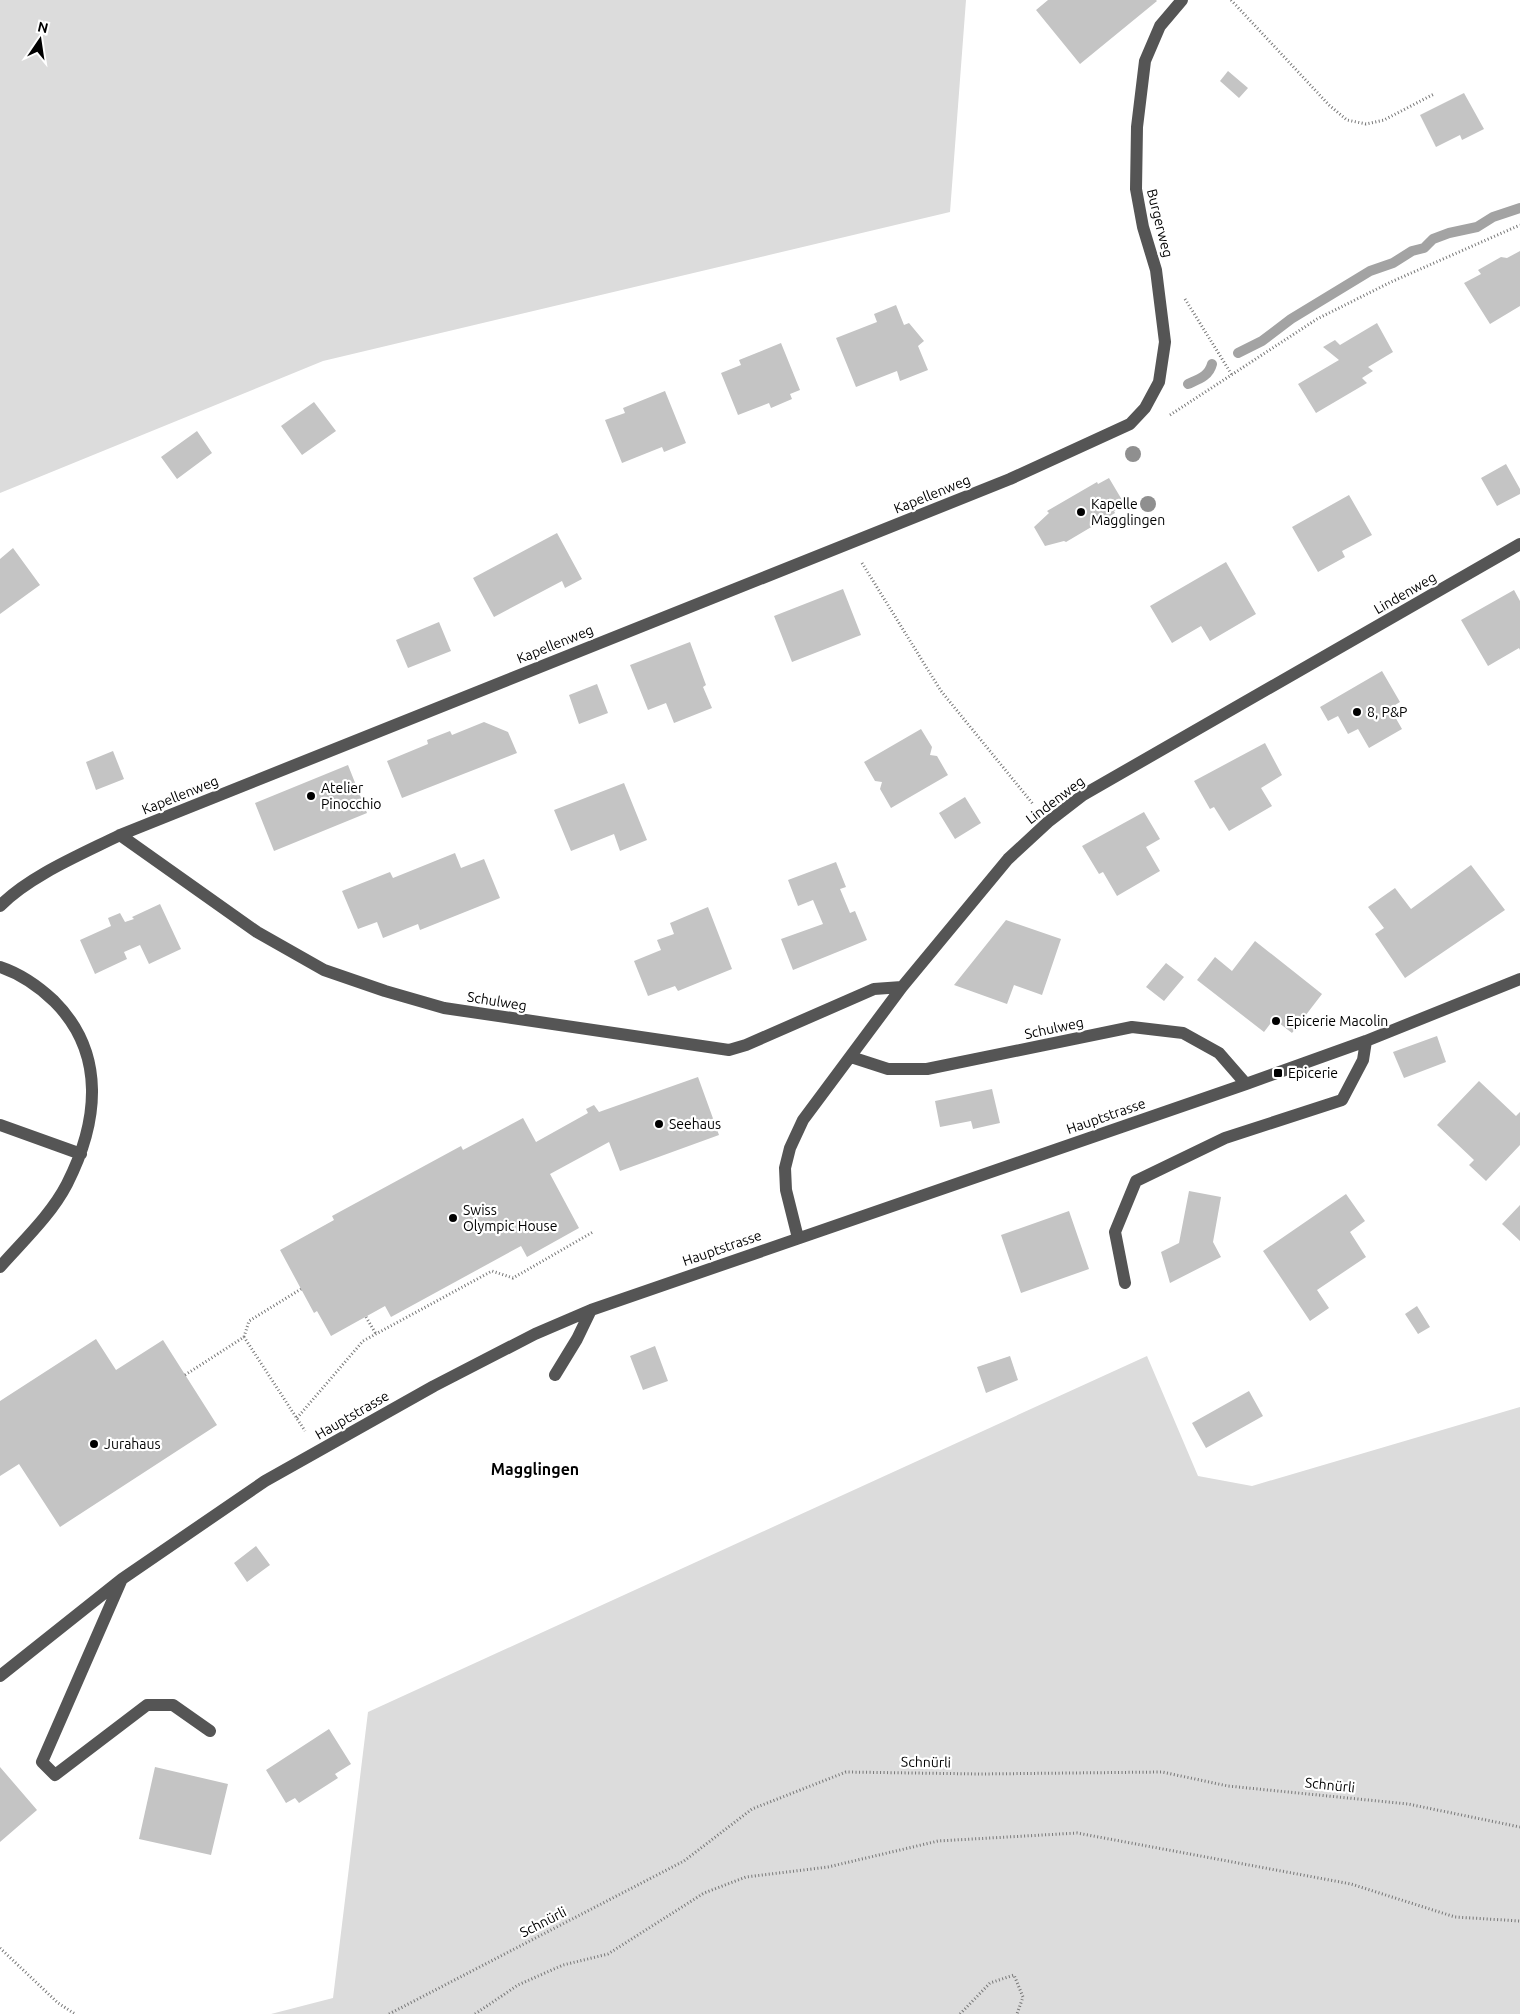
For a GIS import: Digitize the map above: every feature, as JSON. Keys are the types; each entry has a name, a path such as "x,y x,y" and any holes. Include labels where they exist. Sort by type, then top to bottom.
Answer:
{"street":[{"name":"Burgerweg","path":"1130,424 1145,408 1157,388 1163,370 1165,342 1156,270 1143,227 1136,189 1139,100 1146,61 1160,26 1182,0"},
{"name":"Kapellenweg","path":"0,906 9,896 34,880 120,835 1010,479 1130,424"},
{"name":"Lindenweg","path":"798,1238 786,1190 785,1168 790,1148 803,1120 902,987 1008,859 1048,822 1083,795 1520,544"},
{"name":"Schulweg","path":"120,835 257,932 324,970 385,991 444,1008 729,1050 746,1045 874,989 902,987"},
{"path":"0,967 14,972 47,994 73,1023 81,1037 91,1073 93,1093 90,1120 81,1154 66,1186 48,1212 0,1267"},
{"name":"Hauptstrasse","path":"0,1676 122,1579 265,1481 434,1386 535,1334 590,1310 1366,1042 1520,979"},
{"name":"Schulweg","path":"851,1057 888,1069 927,1069 1132,1027 1183,1033 1219,1053 1246,1084"},
{"path":"1125,1283 1115,1232 1136,1181 1225,1138 1342,1100 1363,1060 1366,1042"},
{"path":"0,1125 81,1154"},
{"path":"555,1375 577,1339 590,1310"},
{"path":"122,1579 42,1762 55,1775 147,1705 173,1705 210,1731"}],"path":[{"path":"1231,0 1328,105 1347,120 1366,124 1384,120 1434,94"},
{"path":"1130,424 1155,425 1317,319 1390,282 1520,225"},
{"path":"1156,270 1174,281 1232,375"},
{"path":"849,543 941,692 1048,822"},
{"path":"297,1418 363,1341 492,1271 513,1278 593,1232"},
{"path":"185,1375 244,1337 249,1321 301,1289"},
{"path":"366,1316 376,1334"},
{"path":"244,1337 306,1432"},
{"name":"Schnürli","path":"389,2014 684,1861 752,1809 846,1772 980,1774 1162,1772 1228,1786 1408,1804 1520,1827"},
{"path":"475,2014 518,1985 563,1965 608,1954 704,1893 746,1877 828,1867 938,1841 1077,1833 1351,1884 1455,1917 1520,1921"},
{"path":"0,1948 11,1956 58,2003 75,2014"},
{"path":"960,2014 990,1983 1014,1976 1024,1997 1017,2014"}],"shaded area":[{"path":"0,0 966,0 950,212 323,361 0,493"},
{"path":"1147,1356 1198,1476 1252,1486 1520,1407 1520,2014 271,2014 333,1998 368,1712"}],"building":[{"path":"1048,0 1157,1 1080,64 1036,10"},
{"path":"1228,71 1248,88 1239,98 1220,81"},
{"path":"1464,93 1484,129 1462,140 1460,135 1436,147 1420,115"},
{"path":"1520,251 1520,306 1490,324 1464,283 1481,274 1478,270 1501,257 1507,258"},
{"path":"896,305 904,325 909,323 924,341 918,346 928,370 900,381 897,371 856,387 836,338 877,322 874,314"},
{"path":"1377,323 1393,352 1368,367 1373,371 1362,378 1367,383 1316,413 1298,384 1339,360 1323,347 1335,340 1340,345"},
{"path":"781,343 800,390 790,394 792,399 771,408 769,403 738,415 721,373 741,365 739,360"},
{"path":"665,391 686,443 664,452 662,447 622,463 605,420 625,413 623,408"},
{"path":"314,402 336,431 302,455 281,426"},
{"path":"197,431 212,453 177,479 161,457"},
{"path":"1506,464 1520,489 1520,494 1497,506 1481,478"},
{"name":"Kapelle Magglingen","path":"1109,478 1125,505 1066,542 1045,546 1034,527 1049,513 1047,511 1097,482 1098,484"},
{"path":"1349,495 1372,535 1342,551 1345,557 1318,572 1292,527"},
{"path":"557,533 582,579 565,588 562,581 494,617 473,578"},
{"path":"13,548 40,585 0,614 0,559"},
{"path":"1226,562 1256,614 1210,641 1201,626 1172,643 1150,606"},
{"path":"843,589 861,635 792,662 774,616"},
{"path":"1514,590 1520,601 1520,650 1519,648 1488,666 1461,620"},
{"path":"439,622 451,651 408,668 396,640"},
{"path":"690,642 706,685 703,687 712,708 674,723 666,703 648,710 630,665"},
{"name":"8, P&P","path":"1382,671 1400,702 1390,708 1402,729 1369,748 1358,729 1348,734 1338,716 1328,721 1320,707"},
{"path":"597,684 608,713 579,724 569,695"},
{"path":"484,722 508,732 517,753 402,798 387,761 428,744 427,740 450,731 452,735"},
{"path":"921,729 932,747 930,755 937,756 948,775 891,808 880,789 882,782 875,781 864,762"},
{"path":"1265,743 1282,775 1261,788 1272,806 1229,831 1214,807 1210,809 1194,781"},
{"path":"113,751 124,779 96,790 86,762"},
{"path":"348,765 367,813 274,851 255,803"},
{"path":"624,783 647,840 620,851 614,834 571,851 554,810"},
{"path":"965,797 981,823 955,839 939,813"},
{"path":"1144,812 1160,839 1146,847 1160,871 1117,896 1103,872 1099,874 1082,846"},
{"path":"455,853 461,868 484,859 500,898 420,930 418,924 383,938 377,922 358,929 342,891 390,872 393,878"},
{"path":"836,862 846,887 840,889 850,913 855,911 867,940 793,970 781,939 823,924 813,900 798,906 788,880"},
{"path":"1471,865 1505,910 1405,978 1375,934 1384,928 1368,907 1395,888 1411,909"},
{"path":"160,904 181,949 149,964 140,945 124,952 127,959 95,974 80,940 111,926 108,918 120,913 125,922"},
{"path":"708,907 732,969 678,991 675,986 648,996 634,961 661,950 657,940 674,934 670,923"},
{"path":"1006,920 1061,939 1042,995 1014,985 1007,1004 954,985"},
{"path":"1255,941 1322,994 1292,1033 1274,1019 1264,1032 1197,980 1215,957 1232,971"},
{"path":"1166,963 1184,977 1164,1001 1146,987"},
{"path":"1437,1036 1446,1062 1404,1078 1393,1052"},
{"name":"Swiss Olympic House","path":"698,1077 719,1135 620,1171 609,1142 550,1174 579,1228 527,1257 521,1246 391,1317 385,1306 331,1336 317,1311 314,1313 280,1250 334,1220 332,1216 461,1146 463,1150 523,1118 536,1142 588,1113 586,1109 594,1105 599,1112"},
{"path":"1479,1081 1516,1116 1520,1112 1520,1145 1486,1181 1469,1165 1474,1160 1437,1125"},
{"path":"992,1089 1000,1123 973,1129 971,1121 940,1127 935,1101"},
{"path":"1189,1191 1221,1197 1213,1242 1221,1257 1170,1283 1161,1252 1179,1243"},
{"path":"1346,1194 1365,1221 1350,1232 1366,1257 1317,1290 1329,1308 1310,1321 1263,1251"},
{"path":"1520,1205 1520,1241 1502,1224"},
{"path":"1069,1211 1089,1269 1021,1293 1001,1235"},
{"path":"1417,1306 1430,1327 1418,1334 1405,1314"},
{"name":"Jurahaus","path":"96,1339 116,1370 163,1340 217,1425 60,1527 19,1464 0,1476 0,1401"},
{"path":"655,1346 668,1381 643,1390 630,1356"},
{"path":"1010,1356 1018,1380 986,1393 977,1367"},
{"path":"1249,1391 1263,1416 1206,1448 1192,1423"},
{"path":"256,1546 270,1565 247,1582 234,1563"},
{"path":"329,1729 351,1764 335,1774 338,1778 299,1803 295,1798 286,1803 266,1770"},
{"path":"0,1767 37,1810 0,1842"},
{"path":"155,1767 228,1784 211,1855 139,1839"}],"waterway":[{"path":"1238,353 1262,341 1291,319 1370,271 1393,263 1412,251 1424,248 1433,239 1449,233 1477,227 1493,217 1520,208"},
{"path":"1188,384 1200,379 1209,371 1212,364"}],"place":[{"name":"Kapelle Magglingen","path":"1081,512"},
{"name":"8, P&P","path":"1357,712"},
{"name":"Atelier Pinocchio","path":"311,796"},
{"name":"Epicerie Macolin","path":"1276,1021"},
{"name":"Epicerie","path":"1278,1073"},
{"name":"Seehaus","path":"659,1124"},
{"name":"Swiss Olympic House","path":"453,1218"},
{"name":"Jurahaus","path":"94,1444"}],"district":[{"name":"Magglingen","path":"535,1469"}]}
